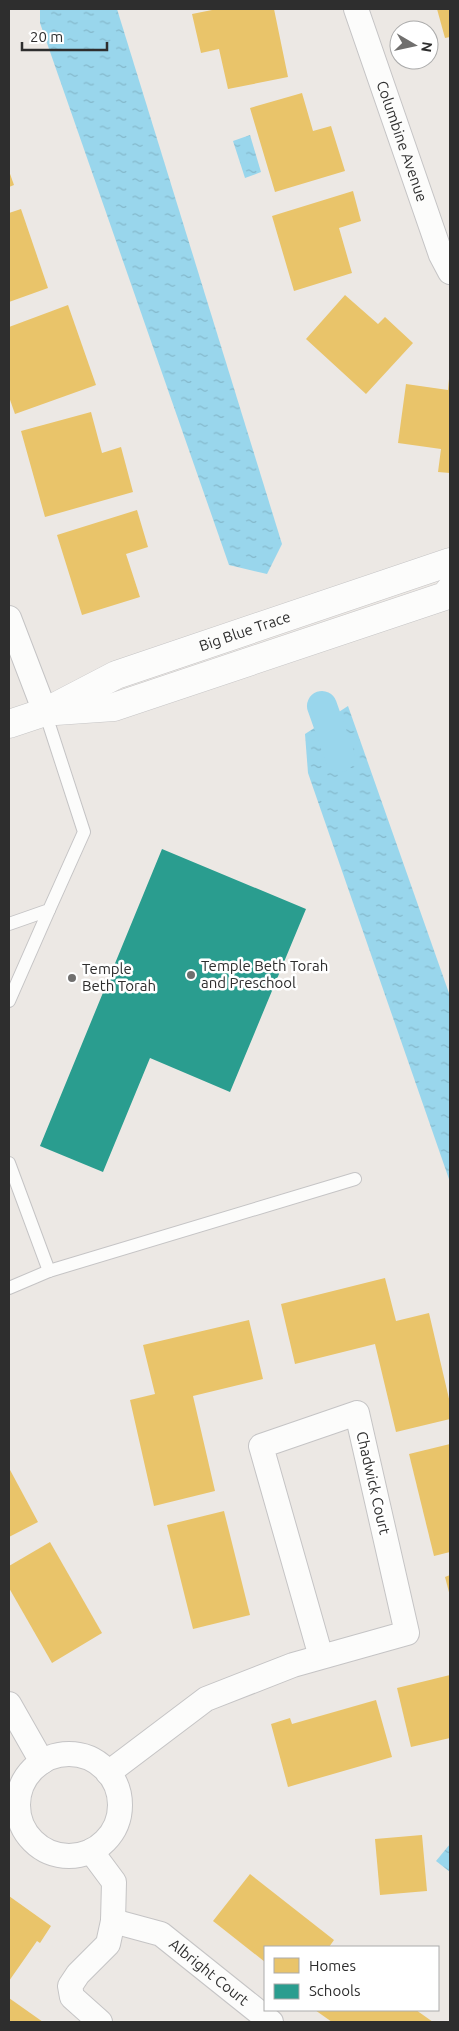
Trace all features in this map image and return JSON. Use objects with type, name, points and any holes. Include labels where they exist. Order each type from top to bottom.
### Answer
[{"type":"street","name":"Columbine Avenue","points":[[356,9],[442,255],[450,272]]},
{"type":"street","name":"Big Blue Trace","points":[[9,724],[45,712],[116,674],[450,562]]},
{"type":"street","name":"Big Blue Trace","points":[[45,712],[114,707],[445,596],[450,590]]},
{"type":"street","points":[[9,618],[45,712]]},
{"type":"street","name":"Chadwick Court","points":[[108,1773],[206,1699],[292,1666],[320,1658],[406,1633],[357,1413],[261,1446],[320,1658]]},
{"type":"street","points":[[9,1704],[42,1762]]},
{"type":"street","points":[[70,1754],[84,1756],[97,1763],[108,1773],[116,1786],[119,1801],[118,1816],[108,1836],[91,1851],[74,1856],[57,1855],[42,1849],[15,1824],[21,1788],[29,1773],[42,1762],[55,1756],[70,1754]]},
{"type":"street","points":[[91,1851],[114,1882],[113,1921],[108,1944],[78,1974],[70,1986],[72,1997],[100,2022]]},
{"type":"street","name":"Albright Court","points":[[113,1921],[161,1934],[271,2022]]},
{"type":"lane","points":[[9,1002],[84,832],[45,712]]},
{"type":"lane","points":[[9,924],[49,910]]},
{"type":"lane","points":[[9,1163],[49,1271]]},
{"type":"lane","points":[[9,1288],[49,1271],[355,1179]]},
{"type":"water","points":[[40,9],[117,9],[282,544],[267,574],[229,565],[40,23]]},
{"type":"water","points":[[250,135],[261,172],[245,178],[233,141]]},
{"type":"water","points":[[348,706],[450,996],[450,1182],[308,773],[305,734]]},
{"type":"water","points":[[450,1844],[450,1872],[436,1861]]},
{"type":"building: Homes","points":[[217,9],[274,9],[288,77],[228,89],[219,49],[201,53],[192,14]]},
{"type":"building: Homes","points":[[437,9],[450,9],[450,37],[445,38]]},
{"type":"building: Homes","points":[[302,93],[313,131],[331,126],[345,171],[275,192],[250,108]]},
{"type":"building: Homes","points":[[9,171],[14,185],[9,187]]},
{"type":"building: Homes","points":[[353,191],[361,221],[339,228],[352,273],[294,291],[272,216]]},
{"type":"building: Homes","points":[[21,209],[48,288],[9,302],[9,213]]},
{"type":"building: Homes","points":[[345,295],[378,324],[385,317],[413,343],[366,394],[306,339]]},
{"type":"building: Homes","points":[[68,305],[96,385],[15,414],[9,397],[9,327]]},
{"type":"building: Homes","points":[[449,379],[450,473],[438,472],[441,449],[398,443],[406,384],[448,390]]},
{"type":"building: Homes","points":[[91,412],[102,453],[121,447],[133,492],[45,517],[21,431]]},
{"type":"building: Homes","points":[[137,510],[148,547],[126,554],[140,597],[82,615],[57,535]]},
{"type":"building: Homes","points":[[385,1278],[396,1321],[429,1313],[450,1403],[450,1419],[396,1432],[375,1344],[295,1364],[281,1304]]},
{"type":"building: Homes","points":[[249,1320],[263,1379],[193,1396],[215,1491],[154,1506],[130,1400],[155,1394],[143,1345]]},
{"type":"building: Homes","points":[[450,1444],[450,1552],[434,1556],[409,1454]]},
{"type":"building: Homes","points":[[9,1468],[38,1522],[9,1537]]},
{"type":"building: Homes","points":[[224,1511],[250,1615],[193,1629],[167,1525]]},
{"type":"building: Homes","points":[[50,1542],[102,1633],[52,1663],[9,1588],[9,1566]]},
{"type":"building: Homes","points":[[450,1575],[450,1596],[445,1577]]},
{"type":"building: Homes","points":[[450,1675],[450,1738],[411,1747],[397,1688]]},
{"type":"building: Homes","points":[[376,1700],[392,1757],[288,1787],[271,1724],[290,1718],[292,1724]]},
{"type":"building: Homes","points":[[422,1835],[427,1891],[380,1895],[375,1839]]},
{"type":"building: Homes","points":[[250,1874],[334,1940],[330,1946],[264,1946],[264,1961],[213,1921]]},
{"type":"building: Homes","points":[[9,1896],[51,1926],[40,1943],[37,1941],[9,1981]]},
{"type":"building: Homes","points":[[9,1998],[43,2022],[9,2022]]},
{"type":"building: Homes","points":[[316,2011],[417,2011],[433,2022],[332,2022]]},
{"type":"building: Schools","points":[[162,849],[306,909],[230,1092],[150,1058],[103,1172],[40,1146]]},
{"type":"waterway","points":[[322,706],[340,757]]},
{"type":"place","name":"Temple Beth Torah and Preschool","points":[[191,975]]},
{"type":"place","name":"Temple Beth Torah","points":[[72,978]]}]
